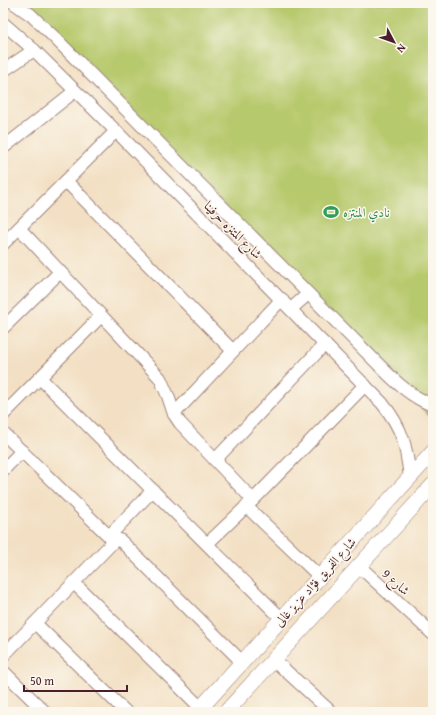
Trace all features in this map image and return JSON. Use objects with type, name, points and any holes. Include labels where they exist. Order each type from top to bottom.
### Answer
[{"type":"street","name":"شارع المتنزه حرفينا","points":[[14,3],[31,15],[54,37],[399,385],[425,402],[433,405]]},
{"type":"street","name":"شارع المتنزه حرفينا","points":[[3,23],[34,50],[116,131],[382,403],[390,413],[403,437],[410,477]]},
{"type":"street","points":[[3,71],[34,50]]},
{"type":"street","points":[[3,148],[75,91]]},
{"type":"street","points":[[3,244],[116,131]]},
{"type":"street","points":[[66,181],[233,351]]},
{"type":"street","points":[[19,228],[160,378],[174,414],[186,430],[214,460],[249,503],[320,577]]},
{"type":"street","points":[[3,328],[60,272]]},
{"type":"street","points":[[291,310],[308,294]]},
{"type":"street","points":[[174,414],[282,300]]},
{"type":"street","points":[[3,415],[101,316]]},
{"type":"street","points":[[214,460],[325,344]]},
{"type":"street","points":[[40,378],[282,619]]},
{"type":"street","points":[[208,544],[365,385]]},
{"type":"street","points":[[3,434],[111,538],[120,540],[242,662]]},
{"type":"street","points":[[3,470],[22,451]]},
{"type":"street","name":"شارع الفريق فؤاد عزيز غالى","points":[[199,710],[433,452]]},
{"type":"street","name":"شارع الفريق فؤاد عزيز غالى","points":[[226,712],[433,485]]},
{"type":"street","points":[[4,654],[74,583],[153,490]]},
{"type":"street","name":"شارع 9","points":[[359,566],[433,634]]},
{"type":"street","points":[[74,583],[199,710]]},
{"type":"street","points":[[35,622],[126,712]]},
{"type":"street","points":[[274,660],[331,712]]},
{"type":"street","points":[[3,671],[45,712]]},
{"type":"green space","name":"نادي المنتزه","points":[[25,3],[433,3],[433,420]]},
{"type":"place","name":"نادي المنتزه","points":[[331,212]]}]
